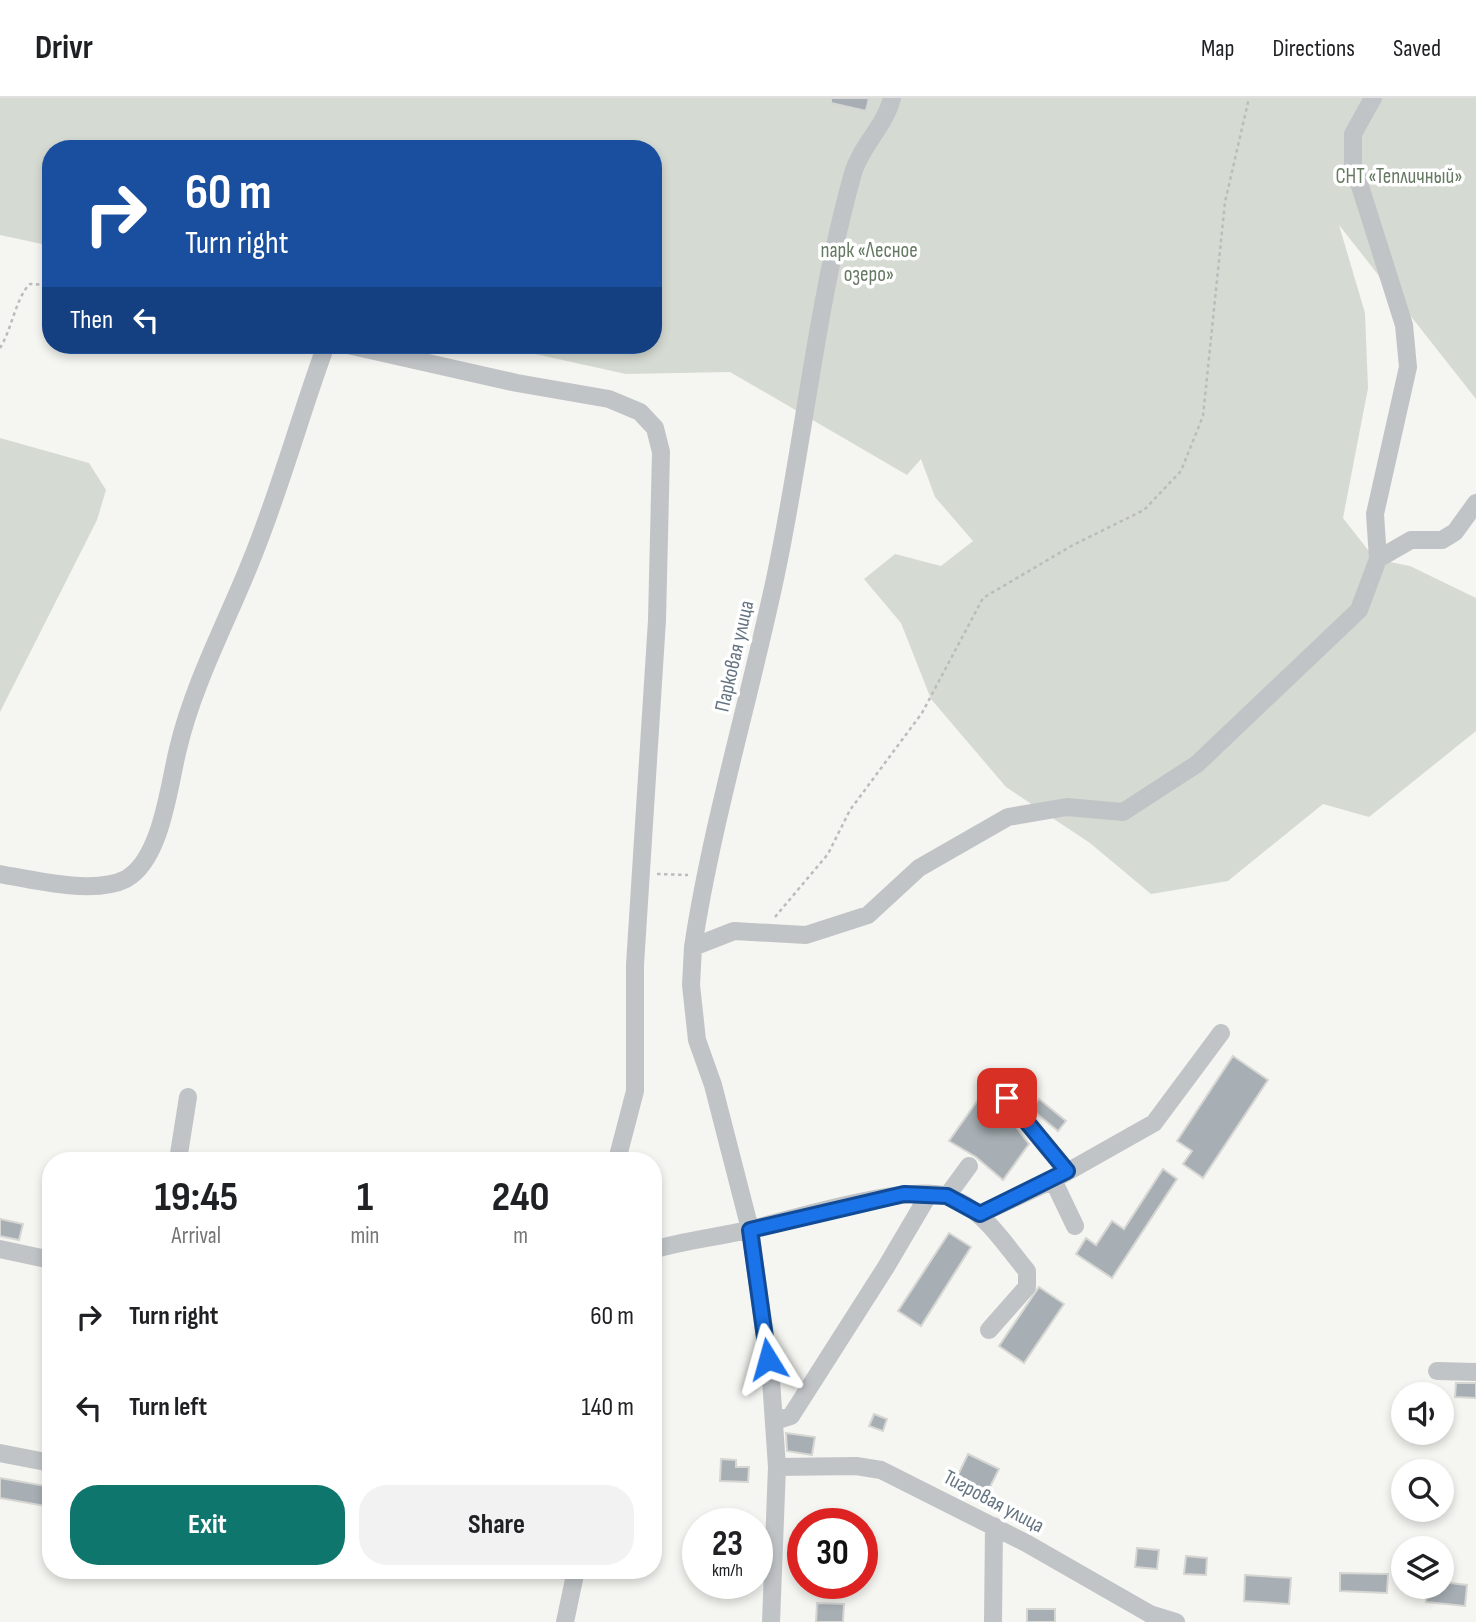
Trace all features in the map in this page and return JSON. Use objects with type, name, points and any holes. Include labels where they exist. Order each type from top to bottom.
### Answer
[{"type":"street","name":"Парковая улица","points":[[771,1622],[777,1467],[775,1421],[750,1230],[713,1085],[697,1040],[691,985],[693,947],[777,571],[804,407],[854,169],[885,120],[892,98]]},
{"type":"street","points":[[693,947],[734,931],[806,934],[867,915],[919,868],[1008,817],[1067,807],[1123,812],[1147,799],[1197,764],[1344,628],[1359,610],[1378,559],[1375,514],[1408,367],[1408,345],[1353,164],[1353,134],[1373,98]]},
{"type":"street","points":[[0,874],[83,886],[110,884],[128,878],[144,859],[166,814],[178,748],[207,668],[256,550],[323,354]]},
{"type":"street","points":[[388,354],[517,383],[608,399],[639,412],[655,428],[661,452],[657,620],[639,873],[635,1091],[619,1152]]},
{"type":"street","points":[[1378,559],[1411,540],[1442,540],[1455,531],[1476,503]]},
{"type":"street","points":[[980,1214],[1060,1175],[1154,1123],[1221,1033]]},
{"type":"street","points":[[179,1152],[188,1097]]},
{"type":"street","points":[[1007,1098],[1060,1175],[1074,1226]]},
{"type":"street","points":[[775,1421],[791,1416],[886,1267],[938,1195],[969,1166]]},
{"type":"street","points":[[662,1247],[681,1241],[750,1230],[904,1194],[938,1195],[980,1214],[1027,1272],[1027,1287],[989,1330]]},
{"type":"street","points":[[0,1249],[42,1258]]},
{"type":"street","points":[[1437,1371],[1476,1372]]},
{"type":"street","points":[[0,1453],[42,1461]]},
{"type":"street","name":"Тигровая улица","points":[[777,1467],[856,1466],[881,1470],[994,1526],[1150,1614],[1176,1622]]},
{"type":"street","points":[[993,1622],[994,1526]]},
{"type":"street","points":[[565,1622],[574,1579]]},
{"type":"path","points":[[763,932],[828,854],[850,810],[922,713],[983,598],[1073,545],[1144,510],[1181,471],[1203,416],[1225,202],[1249,98]]},
{"type":"path","points":[[0,348],[15,319],[23,291],[30,284],[42,285]]},
{"type":"path","points":[[639,873],[707,876]]},
{"type":"green space","points":[[0,98],[1476,98],[1476,399],[1339,225],[1365,313],[1368,388],[1343,518],[1375,559],[1410,566],[1476,598],[1476,731],[1369,817],[1323,804],[1228,881],[1151,894],[1090,843],[1006,787],[931,699],[901,623],[864,579],[895,554],[941,566],[973,541],[935,497],[921,459],[907,475],[730,372],[626,374],[536,354],[662,354],[662,140],[42,140],[42,244],[0,235]]},
{"type":"green space","points":[[0,438],[89,463],[106,490],[97,520],[0,712]]},
{"type":"building","points":[[831,98],[869,98],[866,111],[831,103]]},
{"type":"building","points":[[1233,1056],[1268,1080],[1203,1178],[1183,1164],[1192,1151],[1177,1141]]},
{"type":"building","points":[[1039,1099],[1066,1121],[1058,1131],[1031,1109]]},
{"type":"building","points":[[978,1100],[1016,1127],[1029,1144],[1003,1180],[976,1157],[949,1141]]},
{"type":"building","points":[[1163,1169],[1177,1179],[1112,1278],[1076,1254],[1086,1238],[1096,1245],[1112,1221],[1124,1229]]},
{"type":"building","points":[[0,1219],[23,1224],[19,1240],[0,1236]]},
{"type":"building","points":[[949,1233],[971,1247],[921,1326],[898,1311]]},
{"type":"building","points":[[1039,1287],[1064,1304],[1024,1363],[999,1346]]},
{"type":"building","points":[[1456,1383],[1476,1383],[1476,1398],[1455,1397]]},
{"type":"building","points":[[874,1414],[887,1419],[883,1431],[869,1426]]},
{"type":"building","points":[[786,1433],[815,1437],[812,1455],[787,1451]]},
{"type":"building","points":[[968,1454],[999,1469],[987,1493],[957,1477]]},
{"type":"building","points":[[721,1459],[736,1460],[736,1467],[749,1467],[748,1482],[720,1481]]},
{"type":"building","points":[[0,1478],[42,1485],[42,1505],[0,1498]]},
{"type":"building","points":[[1137,1548],[1159,1550],[1157,1569],[1135,1567]]},
{"type":"building","points":[[1186,1556],[1207,1558],[1206,1575],[1184,1574]]},
{"type":"building","points":[[1340,1573],[1388,1574],[1387,1593],[1340,1591]]},
{"type":"building","points":[[1245,1575],[1291,1578],[1289,1604],[1244,1601]]},
{"type":"building","points":[[1454,1583],[1467,1585],[1465,1606],[1426,1602],[1426,1599],[1454,1599]]},
{"type":"building","points":[[817,1603],[844,1604],[843,1622],[816,1622]]},
{"type":"building","points":[[1027,1609],[1055,1609],[1055,1622],[1027,1622]]},
{"type":"route","points":[[768,1359],[750,1230],[904,1194],[947,1196],[980,1214],[1067,1171],[1007,1098]]},
{"type":"park label","name":"СНТ «Тепличный»","points":[[1399,176]]},
{"type":"park label","name":"парк «Лесное озеро»","points":[[869,262]]}]
